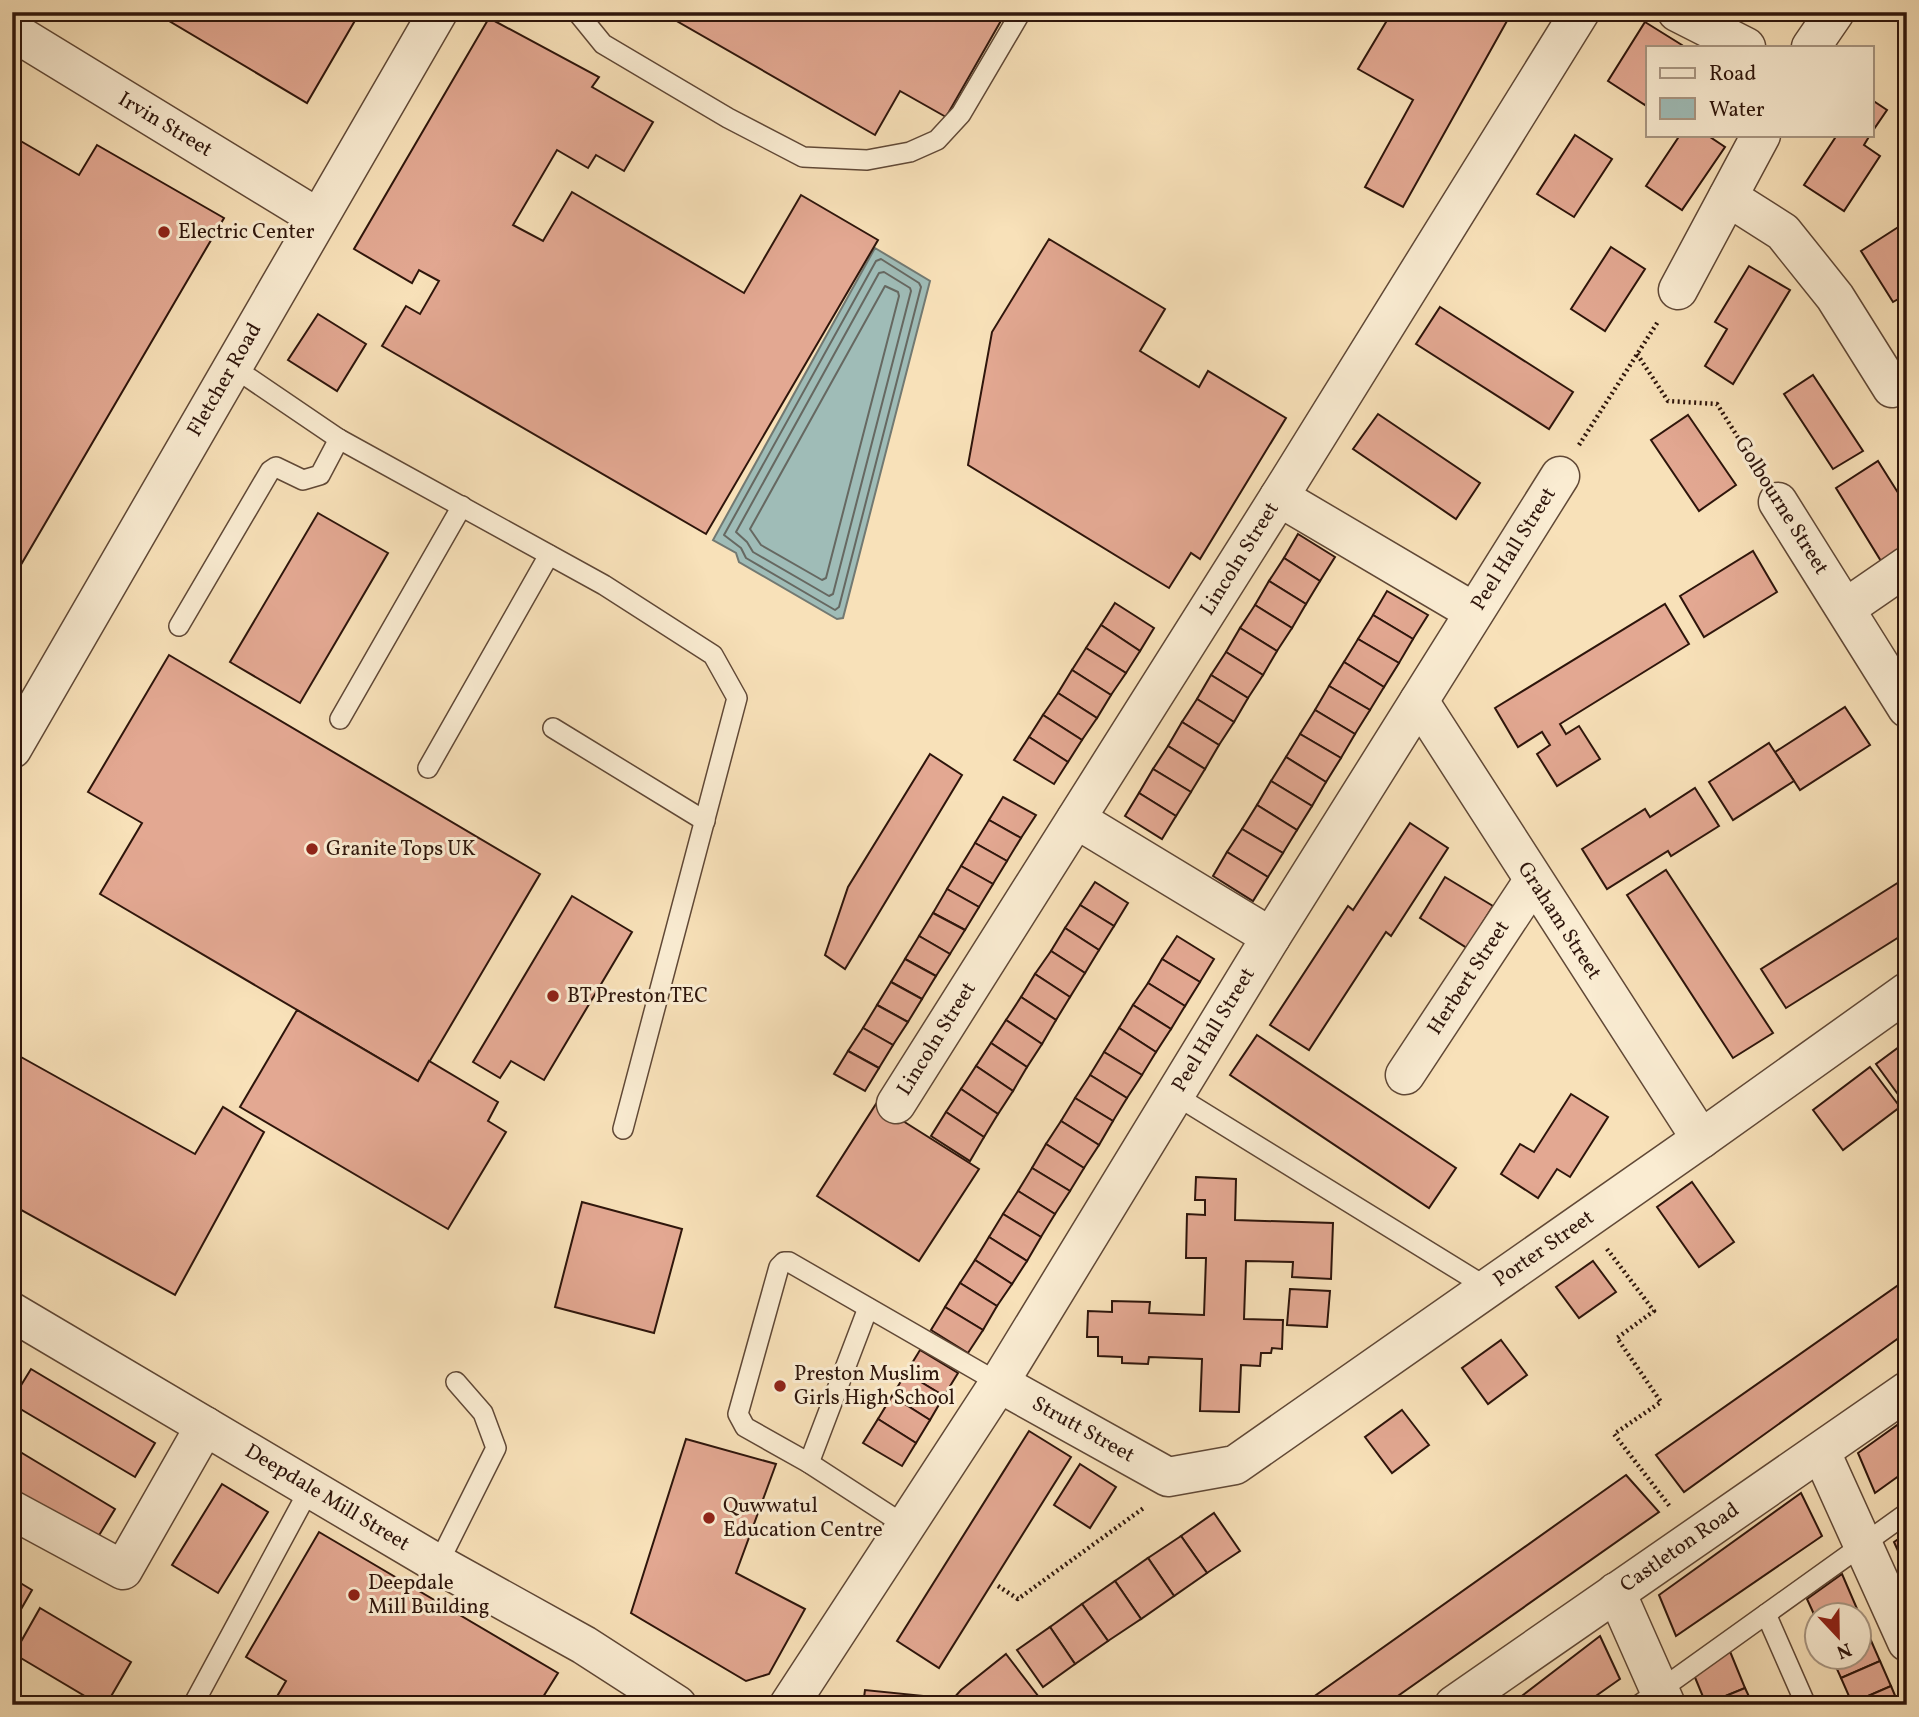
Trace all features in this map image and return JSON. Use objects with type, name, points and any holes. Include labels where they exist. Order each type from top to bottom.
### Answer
[{"type":"street","name":"Fletcher Road","points":[[12,749],[26,695],[233,367],[438,12]]},
{"type":"street","name":"Lincoln Street","points":[[896,1104],[1279,497],[1580,12]]},
{"type":"street","points":[[1677,12],[1744,46]]},
{"type":"street","points":[[1812,46],[1835,12]]},
{"type":"street","name":"Irvin Street","points":[[12,31],[318,218]]},
{"type":"street","points":[[1678,290],[1760,136]]},
{"type":"street","points":[[1728,197],[1783,232],[1835,297],[1892,388]]},
{"type":"street","name":"Peel Hall Street","points":[[789,1705],[999,1382],[1271,937],[1560,476]]},
{"type":"street","points":[[1279,497],[1475,612]]},
{"type":"street","name":"Golbourne Street","points":[[1778,502],[1907,708]]},
{"type":"street","points":[[1846,608],[1907,566]]},
{"type":"street","name":"Graham Street","points":[[1419,701],[1702,1139]]},
{"type":"street","points":[[1076,820],[1271,937]]},
{"type":"street","name":"Herbert Street","points":[[1405,1075],[1533,881]]},
{"type":"street","name":"Porter Street","points":[[1179,1475],[1235,1465],[1702,1139],[1907,992]]},
{"type":"street","name":"Deepdale Mill Street","points":[[12,1312],[438,1564],[584,1645],[677,1705]]},
{"type":"street","name":"Strutt Street","points":[[999,1382],[1179,1475]]},
{"type":"street","name":"Castleton Road","points":[[1454,1705],[1907,1391]]},
{"type":"street","points":[[12,1510],[122,1570],[205,1426]]},
{"type":"street","points":[[1821,1452],[1907,1642]]},
{"type":"street","points":[[1616,1592],[1655,1700]]},
{"type":"lane","points":[[577,12],[603,44],[728,118],[803,157],[867,160],[909,152],[936,140],[961,114],[1021,12]]},
{"type":"lane","points":[[233,367],[339,439],[604,585],[713,655],[737,698],[623,1129]]},
{"type":"lane","points":[[179,626],[270,471],[276,467],[303,480],[320,475],[339,439]]},
{"type":"lane","points":[[340,719],[462,506]]},
{"type":"lane","points":[[428,768],[549,555]]},
{"type":"lane","points":[[553,728],[705,821]]},
{"type":"lane","points":[[1175,1095],[1488,1288]]},
{"type":"lane","points":[[906,1526],[809,1463],[745,1427],[738,1414],[779,1267],[784,1262],[789,1262],[999,1382]]},
{"type":"lane","points":[[809,1463],[868,1308]]},
{"type":"lane","points":[[438,1564],[496,1448],[483,1413],[456,1382]]},
{"type":"lane","points":[[193,1705],[310,1489]]},
{"type":"lane","points":[[1655,1700],[1766,1614],[1907,1513]]},
{"type":"lane","points":[[1766,1614],[1806,1705]]},
{"type":"path","name":"Peel Hall Street","points":[[1560,476],[1678,290]]},
{"type":"path","name":"Golbourne Street","points":[[1637,354],[1668,401],[1717,404],[1778,502]]},
{"type":"path","points":[[1585,1220],[1654,1311],[1617,1338],[1661,1402],[1614,1434],[1694,1539]]},
{"type":"path","points":[[998,1586],[1018,1599],[1179,1475]]},
{"type":"water","points":[[875,248],[930,281],[843,618],[837,619],[739,562],[736,553],[713,540]]},
{"type":"building","points":[[154,12],[360,12],[307,103]]},
{"type":"building","points":[[661,12],[1006,12],[946,117],[900,91],[875,135]]},
{"type":"building","points":[[1392,12],[1512,12],[1403,207],[1365,187],[1413,100],[1358,69]]},
{"type":"building","points":[[489,18],[599,77],[592,87],[653,122],[624,171],[596,155],[588,168],[557,150],[513,225],[543,241],[572,192],[744,293],[801,195],[878,240],[706,534],[382,346],[406,306],[420,314],[439,281],[419,270],[412,283],[354,249]]},
{"type":"building","points":[[1645,22],[1682,45],[1646,46],[1645,105],[1608,81]]},
{"type":"building","points":[[1874,101],[1887,110],[1874,129]]},
{"type":"building","points":[[1575,135],[1612,159],[1574,217],[1537,194]]},
{"type":"building","points":[[12,136],[79,175],[97,145],[224,218],[12,580]]},
{"type":"building","points":[[1679,136],[1708,136],[1725,147],[1682,210],[1646,186]]},
{"type":"building","points":[[1836,136],[1869,136],[1864,145],[1880,156],[1844,211],[1804,185]]},
{"type":"building","points":[[1903,224],[1907,229],[1907,294],[1893,302],[1861,251]]},
{"type":"building","points":[[1049,239],[1165,309],[1140,351],[1199,387],[1208,371],[1286,418],[1200,559],[1191,553],[1169,588],[968,465],[992,332]]},
{"type":"building","points":[[1611,247],[1645,269],[1605,331],[1571,309]]},
{"type":"building","points":[[1749,266],[1790,290],[1733,384],[1705,366],[1727,329],[1715,322]]},
{"type":"building","points":[[1440,307],[1573,392],[1549,429],[1416,344]]},
{"type":"building","points":[[318,314],[366,344],[337,391],[288,360]]},
{"type":"building","points":[[1813,375],[1863,451],[1833,469],[1784,394]]},
{"type":"building","points":[[1378,414],[1480,483],[1456,519],[1353,449]]},
{"type":"building","points":[[1688,415],[1736,485],[1699,511],[1651,440]]},
{"type":"building","points":[[1878,461],[1907,507],[1907,545],[1881,561],[1836,488]]},
{"type":"building","points":[[318,513],[388,553],[300,703],[230,662]]},
{"type":"building","points":[[1298,534],[1335,557],[1320,581],[1284,558]]},
{"type":"building","points":[[1753,551],[1777,592],[1704,637],[1680,596]]},
{"type":"building","points":[[1284,558],[1320,581],[1306,604],[1269,581]]},
{"type":"building","points":[[1269,581],[1306,604],[1292,628],[1255,605]]},
{"type":"building","points":[[1387,591],[1428,615],[1413,639],[1373,615]]},
{"type":"building","points":[[1115,603],[1154,628],[1140,651],[1101,625]]},
{"type":"building","points":[[1665,604],[1689,644],[1560,724],[1566,734],[1579,726],[1600,759],[1557,786],[1537,754],[1550,745],[1542,732],[1518,747],[1495,708]]},
{"type":"building","points":[[1255,605],[1292,628],[1277,651],[1240,628]]},
{"type":"building","points":[[1373,615],[1413,639],[1399,663],[1358,639]]},
{"type":"building","points":[[1101,625],[1140,651],[1126,673],[1086,648]]},
{"type":"building","points":[[1240,628],[1277,651],[1263,675],[1226,652]]},
{"type":"building","points":[[1358,639],[1399,663],[1384,687],[1344,662]]},
{"type":"building","points":[[1086,648],[1126,673],[1111,695],[1072,670]]},
{"type":"building","points":[[1226,652],[1263,675],[1248,698],[1211,675]]},
{"type":"building","name":"Granite Tops UK","points":[[169,655],[540,874],[418,1081],[100,894],[142,823],[88,792]]},
{"type":"building","points":[[1344,662],[1384,687],[1370,710],[1329,686]]},
{"type":"building","points":[[1072,670],[1111,695],[1097,718],[1058,693]]},
{"type":"building","points":[[1211,675],[1248,698],[1234,722],[1197,699]]},
{"type":"building","points":[[1329,686],[1370,710],[1355,734],[1315,710]]},
{"type":"building","points":[[1058,693],[1097,718],[1082,740],[1043,715]]},
{"type":"building","points":[[1197,699],[1234,722],[1219,745],[1182,722]]},
{"type":"building","points":[[1845,707],[1870,745],[1800,790],[1775,752]]},
{"type":"building","points":[[1315,710],[1355,734],[1341,758],[1300,734]]},
{"type":"building","points":[[1043,715],[1082,740],[1068,762],[1029,737]]},
{"type":"building","points":[[1182,722],[1219,745],[1205,769],[1168,746]]},
{"type":"building","points":[[1300,734],[1341,758],[1326,782],[1286,757]]},
{"type":"building","points":[[1029,737],[1068,762],[1054,784],[1014,760]]},
{"type":"building","points":[[1769,743],[1794,781],[1733,820],[1709,782]]},
{"type":"building","points":[[1168,746],[1205,769],[1191,792],[1153,769]]},
{"type":"building","points":[[930,754],[962,775],[845,969],[825,955],[848,887]]},
{"type":"building","points":[[1286,757],[1326,782],[1312,806],[1271,781]]},
{"type":"building","points":[[1153,769],[1191,792],[1176,816],[1139,793]]},
{"type":"building","points":[[1271,781],[1312,806],[1297,830],[1257,805]]},
{"type":"building","points":[[1695,788],[1719,826],[1671,856],[1668,851],[1607,889],[1582,849],[1645,809],[1650,817]]},
{"type":"building","points":[[1139,793],[1176,816],[1162,839],[1125,816]]},
{"type":"building","points":[[1003,797],[1036,815],[1021,838],[989,820]]},
{"type":"building","points":[[1257,805],[1297,830],[1283,853],[1242,829]]},
{"type":"building","points":[[989,820],[1021,838],[1007,861],[975,843]]},
{"type":"building","points":[[1410,823],[1448,848],[1391,936],[1386,932],[1309,1050],[1270,1025],[1348,906],[1353,910]]},
{"type":"building","points":[[1242,829],[1283,853],[1268,877],[1227,852]]},
{"type":"building","points":[[975,843],[1007,861],[993,884],[961,866]]},
{"type":"building","points":[[1227,852],[1268,877],[1253,901],[1213,876]]},
{"type":"building","points":[[961,866],[993,884],[979,907],[947,889]]},
{"type":"building","points":[[1666,870],[1773,1033],[1733,1058],[1627,895]]},
{"type":"building","points":[[1445,877],[1493,906],[1467,948],[1420,918]]},
{"type":"building","points":[[1907,877],[1907,932],[1786,1008],[1761,969]]},
{"type":"building","points":[[1095,882],[1128,903],[1114,926],[1080,905]]},
{"type":"building","points":[[947,889],[979,907],[965,930],[933,913]]},
{"type":"building","name":"BT Preston TEC","points":[[572,896],[632,932],[544,1080],[511,1061],[500,1078],[473,1062]]},
{"type":"building","points":[[1080,905],[1114,926],[1099,950],[1065,928]]},
{"type":"building","points":[[933,913],[965,930],[950,954],[919,936]]},
{"type":"building","points":[[1065,928],[1099,950],[1085,973],[1051,951]]},
{"type":"building","points":[[919,936],[950,954],[936,976],[905,959]]},
{"type":"building","points":[[1177,936],[1214,959],[1200,982],[1162,959]]},
{"type":"building","points":[[1051,951],[1085,973],[1070,997],[1035,974]]},
{"type":"building","points":[[905,959],[936,976],[922,999],[891,982]]},
{"type":"building","points":[[1162,959],[1200,982],[1185,1006],[1148,983]]},
{"type":"building","points":[[1035,974],[1070,997],[1056,1020],[1021,997]]},
{"type":"building","points":[[891,982],[922,999],[908,1022],[877,1005]]},
{"type":"building","points":[[1148,983],[1185,1006],[1171,1029],[1133,1005]]},
{"type":"building","points":[[1021,997],[1056,1020],[1042,1044],[1006,1020]]},
{"type":"building","points":[[877,1005],[908,1022],[893,1045],[863,1028]]},
{"type":"building","points":[[1133,1005],[1171,1029],[1156,1052],[1119,1028]]},
{"type":"building","points":[[297,1010],[418,1081],[429,1061],[498,1102],[488,1121],[506,1132],[448,1229],[240,1107]]},
{"type":"building","points":[[1006,1020],[1042,1044],[1027,1067],[991,1043]]},
{"type":"building","points":[[863,1028],[893,1045],[879,1068],[848,1051]]},
{"type":"building","points":[[1119,1028],[1156,1052],[1142,1075],[1104,1052]]},
{"type":"building","points":[[1257,1035],[1456,1168],[1429,1208],[1230,1075]]},
{"type":"building","points":[[1907,1041],[1907,1103],[1905,1104],[1876,1064]]},
{"type":"building","points":[[991,1043],[1027,1067],[1013,1091],[976,1066]]},
{"type":"building","points":[[848,1051],[879,1068],[865,1091],[834,1074]]},
{"type":"building","points":[[12,1052],[195,1154],[223,1107],[264,1132],[175,1295],[12,1205]]},
{"type":"building","points":[[1104,1052],[1142,1075],[1127,1098],[1090,1075]]},
{"type":"building","points":[[976,1066],[1013,1091],[998,1114],[961,1089]]},
{"type":"building","points":[[1870,1067],[1900,1107],[1843,1150],[1813,1110]]},
{"type":"building","points":[[1090,1075],[1127,1098],[1113,1121],[1075,1098]]},
{"type":"building","points":[[961,1089],[998,1114],[984,1137],[946,1112]]},
{"type":"building","points":[[1571,1094],[1608,1117],[1570,1177],[1557,1169],[1538,1198],[1501,1174],[1520,1144],[1534,1152]]},
{"type":"building","points":[[1075,1098],[1113,1121],[1099,1145],[1061,1121]]},
{"type":"building","points":[[876,1104],[979,1169],[919,1261],[817,1196]]},
{"type":"building","points":[[946,1112],[984,1137],[970,1161],[931,1136]]},
{"type":"building","points":[[1061,1121],[1099,1145],[1084,1168],[1046,1144]]},
{"type":"building","points":[[1046,1144],[1084,1168],[1070,1191],[1032,1168]]},
{"type":"building","points":[[1032,1168],[1070,1191],[1055,1214],[1018,1191]]},
{"type":"building","points":[[1196,1177],[1236,1179],[1235,1220],[1333,1223],[1331,1279],[1292,1277],[1293,1262],[1246,1261],[1244,1319],[1283,1320],[1282,1349],[1272,1348],[1271,1353],[1261,1353],[1260,1366],[1241,1365],[1239,1412],[1200,1411],[1202,1359],[1149,1357],[1148,1364],[1122,1363],[1122,1357],[1098,1356],[1098,1337],[1087,1337],[1088,1311],[1112,1312],[1112,1301],[1150,1302],[1149,1313],[1204,1315],[1206,1258],[1186,1258],[1187,1214],[1205,1215],[1205,1200],[1195,1200]]},
{"type":"building","points":[[1692,1182],[1734,1242],[1699,1267],[1657,1207]]},
{"type":"building","points":[[1018,1191],[1055,1214],[1041,1237],[1003,1214]]},
{"type":"building","points":[[582,1202],[682,1229],[654,1333],[555,1307]]},
{"type":"building","points":[[1003,1214],[1041,1237],[1027,1261],[989,1237]]},
{"type":"building","points":[[989,1237],[1027,1261],[1012,1284],[975,1260]]},
{"type":"building","points":[[975,1260],[1012,1284],[997,1306],[960,1283]]},
{"type":"building","points":[[1593,1261],[1616,1292],[1579,1318],[1556,1287]]},
{"type":"building","points":[[1907,1279],[1907,1332],[1684,1492],[1656,1455]]},
{"type":"building","points":[[960,1283],[997,1306],[983,1330],[945,1307]]},
{"type":"building","points":[[1290,1289],[1330,1291],[1327,1327],[1287,1325]]},
{"type":"building","points":[[945,1307],[983,1330],[968,1353],[931,1330]]},
{"type":"building","points":[[1501,1340],[1527,1375],[1488,1404],[1462,1368]]},
{"type":"building","points":[[920,1350],[958,1373],[944,1396],[906,1373]]},
{"type":"building","points":[[31,1369],[155,1443],[135,1477],[12,1404]]},
{"type":"building","points":[[906,1373],[944,1396],[930,1420],[892,1396]]},
{"type":"building","points":[[892,1396],[930,1420],[916,1443],[878,1419]]},
{"type":"building","points":[[1402,1410],[1429,1445],[1392,1473],[1365,1437]]},
{"type":"building","points":[[1907,1418],[1907,1470],[1875,1493],[1858,1453]]},
{"type":"building","points":[[878,1419],[916,1443],[902,1466],[863,1443]]},
{"type":"building","points":[[1029,1431],[1071,1457],[939,1668],[897,1641]]},
{"type":"building","name":"Quwwatul Education Centre","points":[[686,1439],[776,1464],[736,1573],[805,1609],[769,1674],[746,1681],[631,1613]]},
{"type":"building","points":[[12,1447],[115,1509],[95,1542],[12,1492]]},
{"type":"building","points":[[1080,1464],[1116,1487],[1090,1528],[1054,1505]]},
{"type":"building","points":[[1626,1475],[1659,1512],[1385,1705],[1302,1705]]},
{"type":"building","points":[[222,1484],[268,1512],[218,1593],[172,1565]]},
{"type":"building","points":[[1801,1493],[1822,1536],[1676,1636],[1659,1595]]},
{"type":"building","points":[[1214,1513],[1240,1551],[1207,1573],[1181,1536]]},
{"type":"building","name":"Deepdale Mill Building","points":[[319,1532],[558,1673],[538,1705],[272,1705],[286,1681],[246,1657]]},
{"type":"building","points":[[1907,1533],[1907,1563],[1904,1564],[1894,1542]]},
{"type":"building","points":[[1181,1536],[1207,1573],[1174,1596],[1148,1558]]},
{"type":"building","points":[[1148,1558],[1174,1596],[1141,1619],[1115,1581]]},
{"type":"building","points":[[1842,1574],[1854,1602],[1808,1602],[1807,1599]]},
{"type":"building","points":[[12,1578],[32,1590],[12,1625]]},
{"type":"building","points":[[1115,1581],[1141,1619],[1108,1641],[1082,1604]]},
{"type":"building","points":[[1082,1604],[1108,1641],[1075,1664],[1050,1627]]},
{"type":"building","points":[[40,1608],[131,1662],[106,1705],[100,1705],[14,1654]]},
{"type":"building","points":[[1050,1627],[1075,1664],[1043,1687],[1017,1650]]},
{"type":"building","points":[[1600,1636],[1620,1679],[1583,1705],[1510,1705]]},
{"type":"building","points":[[1874,1647],[1880,1661],[1874,1664]]},
{"type":"building","points":[[1729,1649],[1745,1688],[1706,1704],[1694,1675]]},
{"type":"building","points":[[1006,1654],[1045,1705],[863,1705],[865,1690],[953,1699]]},
{"type":"building","points":[[1880,1661],[1891,1686],[1852,1703],[1841,1678],[1855,1672],[1874,1672],[1874,1664]]},
{"type":"building","points":[[1838,1672],[1855,1672],[1841,1678]]},
{"type":"building","points":[[1891,1686],[1899,1705],[1852,1703]]},
{"type":"building","points":[[1745,1688],[1753,1705],[1706,1704]]},
{"type":"place","name":"Electric Center","points":[[164,232]]},
{"type":"place","name":"Granite Tops UK","points":[[312,849]]},
{"type":"place","name":"BT Preston TEC","points":[[553,996]]},
{"type":"place","name":"Preston Muslim Girls High School","points":[[780,1386]]},
{"type":"place","name":"Quwwatul Education Centre","points":[[709,1518]]},
{"type":"place","name":"Deepdale Mill Building","points":[[354,1595]]}]
